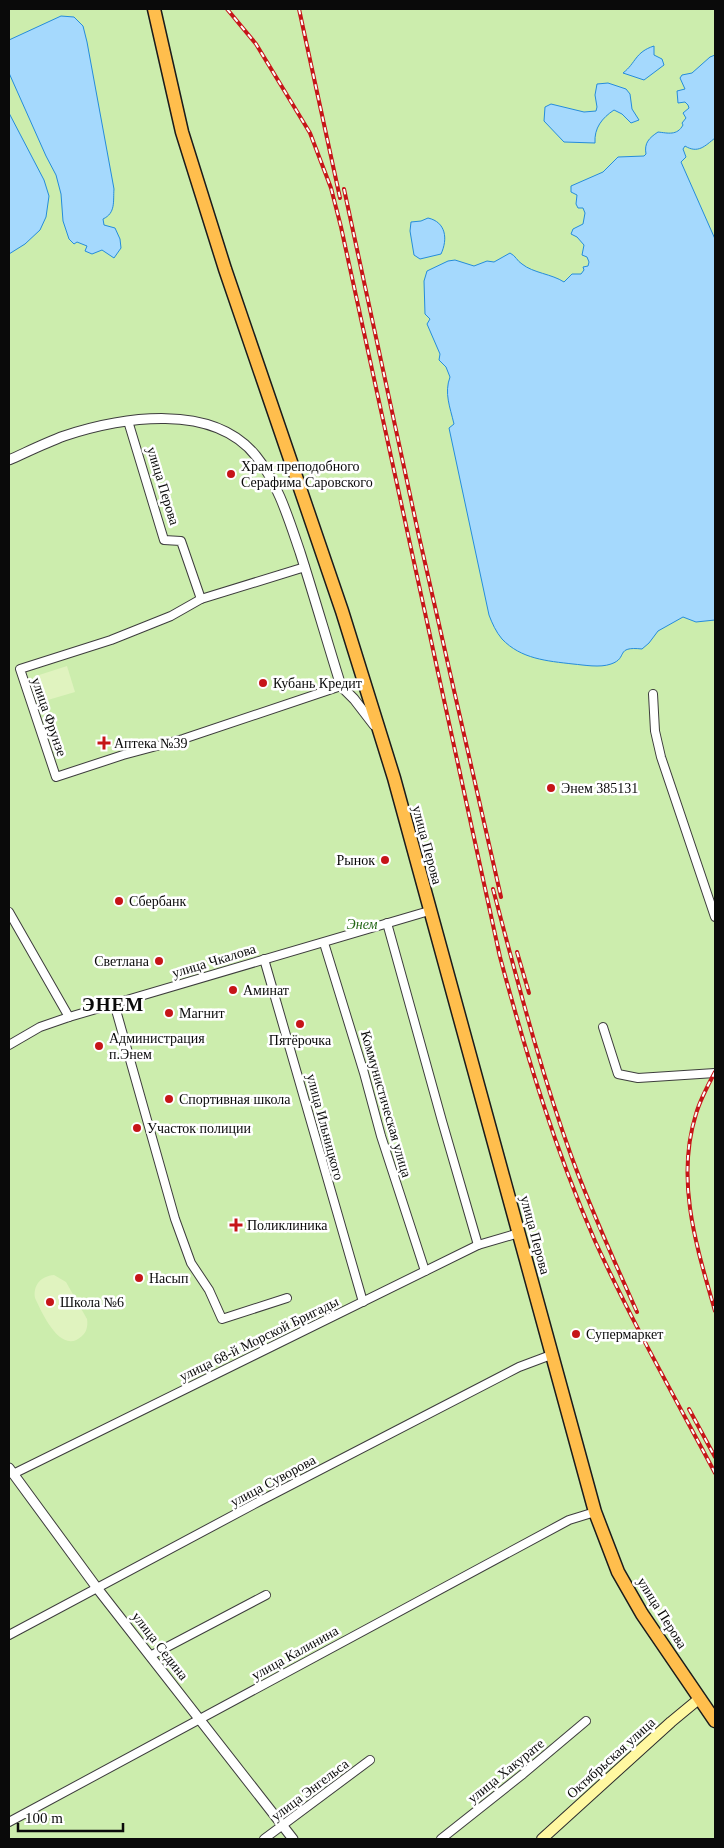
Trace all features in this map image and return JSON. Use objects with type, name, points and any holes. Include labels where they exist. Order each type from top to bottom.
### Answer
[{"type":"highway","name":"улица Перова","points":[[154,9],[185,141],[226,269],[333,583],[380,733],[595,1512],[618,1572],[642,1614],[715,1721]]},
{"type":"main road","name":"Октябрьская улица","points":[[542,1839],[657,1734],[700,1698]]},
{"type":"street","name":"улица Перова","points":[[9,460],[65,436],[128,421],[173,419],[198,422],[217,428],[237,439],[255,454],[266,470],[291,525],[341,686],[365,712],[380,733]]},
{"type":"street","name":"улица Перова","points":[[128,421],[164,540],[181,541],[201,599]]},
{"type":"street","name":"улица Фрунзе","points":[[305,567],[201,599],[170,616],[111,640],[20,669],[56,777],[123,755],[183,739],[341,686]]},
{"type":"street","points":[[653,694],[655,731],[661,757],[715,917]]},
{"type":"street","name":"улица Чкалова","points":[[9,1045],[40,1027],[69,1016],[429,911]]},
{"type":"street","points":[[9,912],[69,1016]]},
{"type":"street","points":[[387,923],[478,1245]]},
{"type":"street","name":"Коммунистическая улица","points":[[324,943],[364,1073],[381,1136],[425,1271]]},
{"type":"street","name":"улица Ильницкого","points":[[264,959],[363,1302]]},
{"type":"street","points":[[114,1003],[175,1219],[191,1263],[210,1290],[222,1319],[287,1298]]},
{"type":"street","points":[[603,1027],[618,1074],[638,1078],[715,1073]]},
{"type":"street","name":"улица 68-й Морской Бригады","points":[[11,1471],[478,1245],[519,1233]]},
{"type":"street","name":"улица Суворова","points":[[9,1635],[519,1367],[551,1355]]},
{"type":"street","name":"улица Седина","points":[[11,1471],[97,1588],[293,1839]]},
{"type":"street","name":"улица Калинина","points":[[9,1822],[569,1520],[595,1512]]},
{"type":"street","points":[[150,1656],[266,1595]]},
{"type":"street","name":"улица Хакурате","points":[[441,1839],[586,1721]]},
{"type":"street","name":"улица Энгельса","points":[[264,1839],[370,1760]]},
{"type":"green space","name":"Энем","points":[[9,9],[715,9],[715,1839],[9,1839]]},
{"type":"green space","points":[[67,666],[75,692],[41,702],[33,677]]},
{"type":"green space","points":[[54,1275],[66,1282],[87,1319],[85,1332],[74,1341],[67,1341],[53,1330],[35,1298],[35,1289],[39,1282],[45,1277]]},
{"type":"water","points":[[61,16],[74,17],[83,26],[87,42],[114,189],[112,210],[103,219],[104,225],[115,228],[120,239],[121,248],[114,258],[102,250],[92,254],[85,251],[87,246],[77,242],[74,244],[69,239],[63,221],[61,194],[56,175],[9,73],[9,40]]},
{"type":"water","points":[[654,46],[654,55],[662,59],[664,65],[644,80],[623,73],[643,51]]},
{"type":"water","points":[[715,55],[715,138],[698,149],[685,146],[683,149],[686,157],[681,162],[715,239],[715,620],[696,622],[683,617],[658,631],[642,649],[628,649],[620,659],[607,665],[597,666],[554,662],[535,658],[509,646],[494,627],[489,615],[449,428],[454,424],[449,406],[448,383],[450,377],[446,367],[439,360],[440,354],[427,324],[430,319],[425,314],[424,281],[427,271],[448,261],[455,260],[474,266],[487,261],[494,262],[510,253],[526,267],[564,282],[572,274],[581,274],[584,270],[583,267],[588,266],[589,262],[587,257],[582,255],[584,245],[577,237],[571,234],[573,229],[583,224],[585,213],[583,208],[578,208],[576,204],[577,195],[571,192],[571,186],[603,172],[618,157],[644,156],[648,141],[658,132],[672,133],[678,131],[686,118],[683,113],[689,108],[685,102],[678,103],[677,91],[685,89],[680,78],[682,75],[692,73],[710,57]]},
{"type":"water","points":[[608,83],[626,89],[630,94],[632,109],[639,120],[631,123],[622,114],[614,110],[606,116],[597,128],[595,143],[564,142],[544,121],[545,107],[551,104],[584,112],[596,111],[595,95],[597,84]]},
{"type":"water","points":[[9,113],[44,180],[49,196],[46,217],[40,230],[25,244],[9,254]]},
{"type":"water","points":[[428,218],[439,223],[442,227],[445,237],[444,243],[441,254],[420,259],[414,255],[410,231],[411,222]]},
{"type":"railway","points":[[227,9],[256,44],[310,133],[331,188],[500,957],[542,1101],[580,1206],[595,1241],[638,1329],[715,1473]]},
{"type":"railway","points":[[299,9],[340,198]]},
{"type":"railway","points":[[344,189],[418,532],[501,897]]},
{"type":"railway","points":[[493,889],[560,1125],[587,1197],[637,1312]]},
{"type":"railway","points":[[517,952],[529,993]]},
{"type":"railway","points":[[715,1072],[696,1114],[690,1139],[688,1164],[691,1214],[701,1263],[715,1311]]},
{"type":"railway","points":[[689,1409],[715,1457]]},
{"type":"place","name":"Храм преподобного Серафима Саровского","points":[[231,474]]},
{"type":"place","name":"Кубань Кредит","points":[[263,683]]},
{"type":"place","name":"Аптека №39","points":[[104,743]]},
{"type":"place","name":"Энем 385131","points":[[551,788]]},
{"type":"place","name":"Рынок","points":[[385,860]]},
{"type":"place","name":"Сбербанк","points":[[119,901]]},
{"type":"place","name":"Светлана","points":[[159,961]]},
{"type":"place","name":"Аминат","points":[[233,990]]},
{"type":"place","name":"Магнит","points":[[169,1013]]},
{"type":"place","name":"Пятёрочка","points":[[300,1024]]},
{"type":"place","name":"Администрация п.Энем","points":[[99,1046]]},
{"type":"place","name":"Спортивная школа","points":[[169,1099]]},
{"type":"place","name":"Участок полиции","points":[[137,1128]]},
{"type":"place","name":"Поликлиника","points":[[236,1225]]},
{"type":"place","name":"Насып","points":[[139,1278]]},
{"type":"place","name":"Школа №6","points":[[50,1302]]},
{"type":"place","name":"Супермаркет","points":[[576,1334]]},
{"type":"district","name":"ЭНЕМ","points":[[113,1004]]}]
